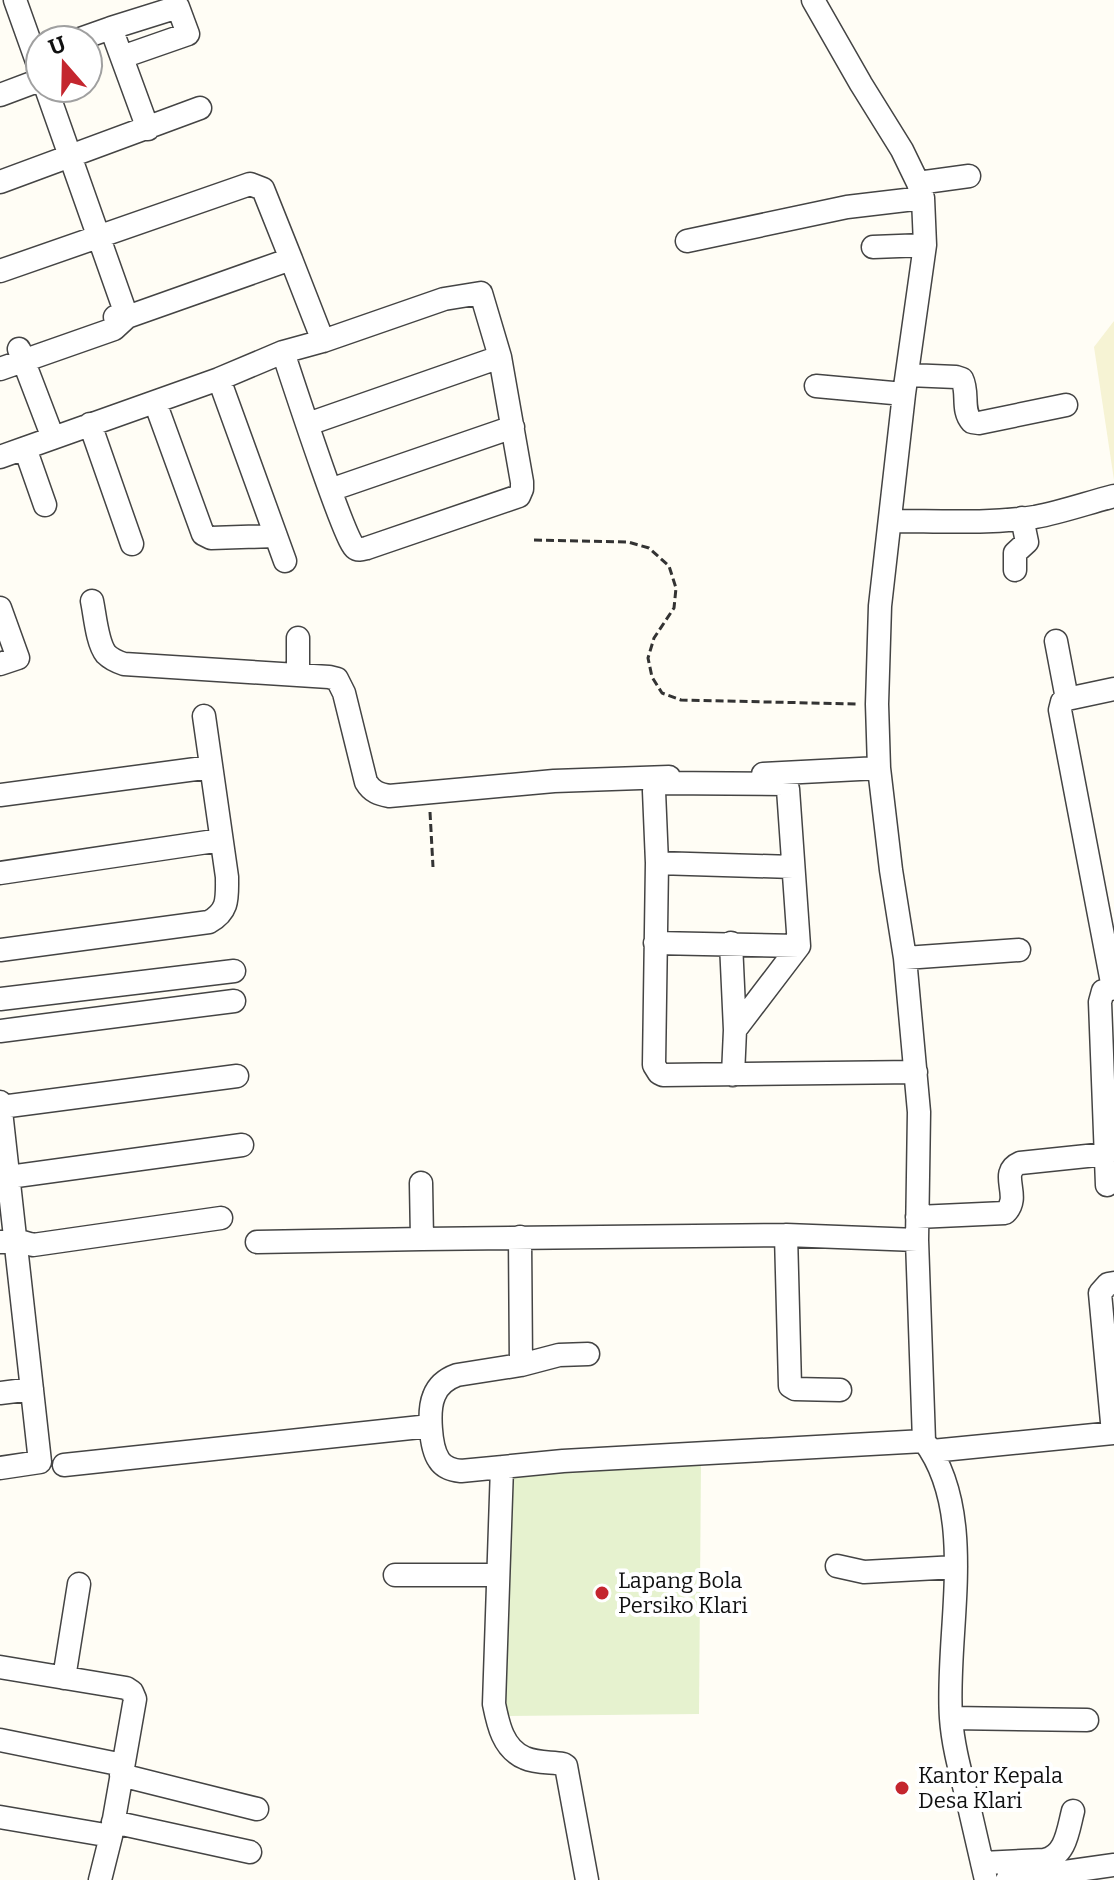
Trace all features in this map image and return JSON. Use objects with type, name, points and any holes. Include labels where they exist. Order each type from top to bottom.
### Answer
[{"type":"street","points":[[813,0],[902,150],[920,191],[925,245],[880,606],[879,768],[905,958],[919,1112],[917,1228],[928,1446],[947,1488],[955,1523],[951,1718],[958,1769],[984,1872],[1053,1858],[1061,1851],[1073,1811]]},
{"type":"street","points":[[10,5],[24,32]]},
{"type":"street","points":[[104,30],[178,7],[188,34],[122,57]]},
{"type":"street","points":[[111,28],[148,129]]},
{"type":"street","points":[[0,95],[24,86]]},
{"type":"street","points":[[52,104],[127,317]]},
{"type":"street","points":[[0,182],[200,108]]},
{"type":"street","points":[[687,241],[920,191],[969,176]]},
{"type":"street","points":[[0,271],[250,184],[263,189],[323,341]]},
{"type":"street","points":[[873,247],[925,245]]},
{"type":"street","points":[[0,369],[14,355],[109,317],[127,317],[291,259]]},
{"type":"street","points":[[0,457],[219,379],[283,352],[444,299],[481,293],[500,357],[522,489],[519,496],[359,550],[354,548],[330,490],[283,352]]},
{"type":"street","points":[[14,355],[53,438]]},
{"type":"street","points":[[308,424],[500,357]]},
{"type":"street","points":[[816,386],[906,384],[956,377],[965,384],[967,418],[979,423],[1066,405]]},
{"type":"street","points":[[219,379],[285,561]]},
{"type":"street","points":[[155,402],[203,534],[211,538],[275,536]]},
{"type":"street","points":[[90,424],[132,544]]},
{"type":"street","points":[[330,490],[513,427]]},
{"type":"street","points":[[25,448],[45,505]]},
{"type":"street","points":[[891,521],[1022,518],[1059,512],[1114,496]]},
{"type":"street","points":[[1015,570],[1015,553],[1027,542],[1022,518]]},
{"type":"street","points":[[92,601],[105,654],[124,664],[337,679],[366,782],[376,793],[389,796],[554,781],[784,784],[788,789],[799,946],[735,1030]]},
{"type":"street","points":[[0,608],[18,658],[0,664]]},
{"type":"street","points":[[298,638],[298,675]]},
{"type":"street","points":[[1056,641],[1067,699]]},
{"type":"street","points":[[1107,1185],[1100,1002],[1103,991],[1114,988],[1060,710],[1062,702],[1067,699],[1114,689]]},
{"type":"street","points":[[0,950],[209,922],[220,916],[227,900],[227,877],[204,716]]},
{"type":"street","points":[[0,795],[211,767]]},
{"type":"street","points":[[658,780],[879,768]]},
{"type":"street","points":[[658,780],[654,791],[657,863],[656,1069],[663,1075],[916,1072]]},
{"type":"street","points":[[0,873],[221,840]]},
{"type":"street","points":[[657,863],[793,867]]},
{"type":"street","points":[[655,943],[799,946]]},
{"type":"street","points":[[731,943],[735,1030],[733,1075]]},
{"type":"street","points":[[905,958],[1019,950]]},
{"type":"street","points":[[0,999],[234,971]]},
{"type":"street","points":[[0,1031],[234,1001]]},
{"type":"street","points":[[0,1468],[40,1462],[32,1389],[8,1241],[9,1177],[0,1104],[237,1076]]},
{"type":"street","points":[[9,1177],[242,1145]]},
{"type":"street","points":[[257,1242],[786,1235],[917,1228],[1005,1213],[1011,1208],[1013,1200],[1010,1173],[1013,1166],[1020,1163],[1106,1154]]},
{"type":"street","points":[[421,1183],[422,1239]]},
{"type":"street","points":[[8,1241],[33,1245],[221,1218]]},
{"type":"street","points":[[786,1235],[790,1386],[795,1389],[840,1390]]},
{"type":"street","points":[[520,1237],[521,1365]]},
{"type":"street","points":[[588,1354],[559,1355],[447,1379],[434,1394],[432,1403],[430,1426],[436,1456],[446,1467],[461,1471],[579,1460],[928,1446],[1114,1433],[1100,1293],[1108,1284],[1114,1283]]},
{"type":"street","points":[[0,1393],[32,1389]]},
{"type":"street","points":[[64,1465],[430,1426]]},
{"type":"street","points":[[502,1467],[494,1704],[498,1727],[509,1746],[524,1758],[566,1766],[587,1880]]},
{"type":"street","points":[[837,1566],[864,1572],[956,1567]]},
{"type":"street","points":[[395,1575],[497,1575]]},
{"type":"street","points":[[64,1678],[79,1584]]},
{"type":"street","points":[[0,1667],[126,1688],[132,1692],[135,1699],[100,1880]]},
{"type":"street","points":[[951,1718],[1087,1720]]},
{"type":"street","points":[[0,1740],[122,1770],[257,1809]]},
{"type":"street","points":[[0,1817],[112,1829],[250,1852]]},
{"type":"street","points":[[1007,1880],[1114,1865]]},
{"type":"street","points":[[110,1880],[117,1880]]},
{"type":"path","points":[[534,540],[628,542],[649,548],[669,566],[676,588],[674,608],[654,638],[648,658],[652,677],[662,693],[681,700],[877,704]]},
{"type":"path","points":[[430,793],[433,867]]},
{"type":"shaded area","points":[[1114,321],[1114,480],[1094,347]]},
{"type":"green space","name":"Lapang Bola Persiko Klari","points":[[701,1463],[699,1714],[502,1716],[506,1471]]},
{"type":"place","name":"Lapang Bola Persiko Klari","points":[[602,1593]]},
{"type":"place","name":"Kantor Kepala Desa Klari","points":[[902,1788]]}]
